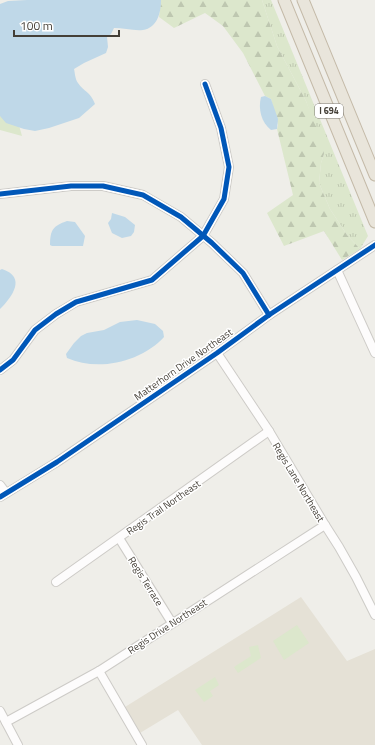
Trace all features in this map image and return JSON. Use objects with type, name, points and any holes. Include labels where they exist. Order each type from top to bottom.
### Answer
[{"type":"highway","name":"I 694","points":[[284,0],[375,222]]},
{"type":"highway","name":"I 694","points":[[302,0],[375,176]]},
{"type":"street","points":[[0,370],[13,360],[35,330],[56,314],[76,302],[152,280],[203,236],[224,199],[229,167],[221,128],[205,84]]},
{"type":"street","points":[[0,194],[72,186],[103,186],[143,195],[181,217],[243,273],[269,315]]},
{"type":"street","name":"Matterhorn Drive Northeast","points":[[3,495],[57,462],[217,353],[269,315],[375,245]]},
{"type":"street","points":[[337,270],[375,353]]},
{"type":"street","name":"Regis Lane Northeast","points":[[217,353],[269,432],[339,546],[375,615]]},
{"type":"street","name":"Regis Trail Northeast","points":[[56,582],[269,432]]},
{"type":"street","points":[[0,485],[3,495]]},
{"type":"street","name":"Regis Drive Northeast","points":[[6,722],[98,671],[325,525]]},
{"type":"street","name":"Regis Terrace","points":[[119,538],[172,623]]},
{"type":"street","points":[[98,671],[142,745]]},
{"type":"street","points":[[0,711],[18,745]]},
{"type":"shaded area","points":[[301,597],[347,661],[375,649],[375,745],[202,745],[178,710],[140,733],[125,707]]},
{"type":"green space","points":[[161,0],[262,0],[277,46],[306,101],[323,144],[324,154],[321,163],[319,183],[330,209],[347,235],[360,249],[342,260],[324,231],[284,246],[267,213],[293,195],[271,99],[265,96],[243,53],[223,26],[205,13],[174,28],[159,17]]},
{"type":"green space","points":[[262,0],[271,0],[368,236],[360,249],[347,235],[330,209],[319,183],[321,163],[324,154],[306,101],[277,46]]},
{"type":"green space","points":[[0,93],[17,118],[22,136],[0,130]]},
{"type":"green space","points":[[297,625],[309,643],[284,660],[273,641]]},
{"type":"green space","points":[[258,645],[261,658],[238,673],[234,667],[251,656],[249,647]]},
{"type":"green space","points":[[215,677],[219,685],[210,691],[213,696],[204,702],[195,690]]},
{"type":"water","points":[[161,0],[159,15],[152,26],[143,30],[114,28],[111,34],[107,37],[108,47],[106,53],[74,69],[80,86],[91,96],[95,104],[79,118],[35,131],[6,123],[0,116],[0,4],[8,1]]},
{"type":"water","points":[[265,96],[271,99],[278,119],[277,129],[271,130],[261,115],[261,97]]},
{"type":"water","points":[[112,213],[125,217],[135,225],[134,232],[131,236],[122,238],[112,233],[108,223],[111,219]]},
{"type":"water","points":[[67,221],[75,222],[85,236],[83,246],[50,245],[53,229]]},
{"type":"water","points":[[2,269],[10,273],[16,282],[15,288],[9,299],[0,309],[0,270]]},
{"type":"water","points":[[137,320],[155,324],[163,331],[164,337],[144,353],[118,362],[105,364],[79,362],[67,358],[66,354],[81,336],[87,333],[104,330],[120,322]]},
{"type":"cycle path","points":[[0,370],[13,360],[35,330],[56,314],[76,302],[152,280],[203,236],[224,199],[229,167],[221,128],[205,84]]},
{"type":"cycle path","points":[[0,194],[71,186],[103,186],[143,195],[181,217],[212,243],[243,273],[269,315]]},
{"type":"cycle path","points":[[0,497],[57,462],[217,353],[269,315],[375,245]]}]
